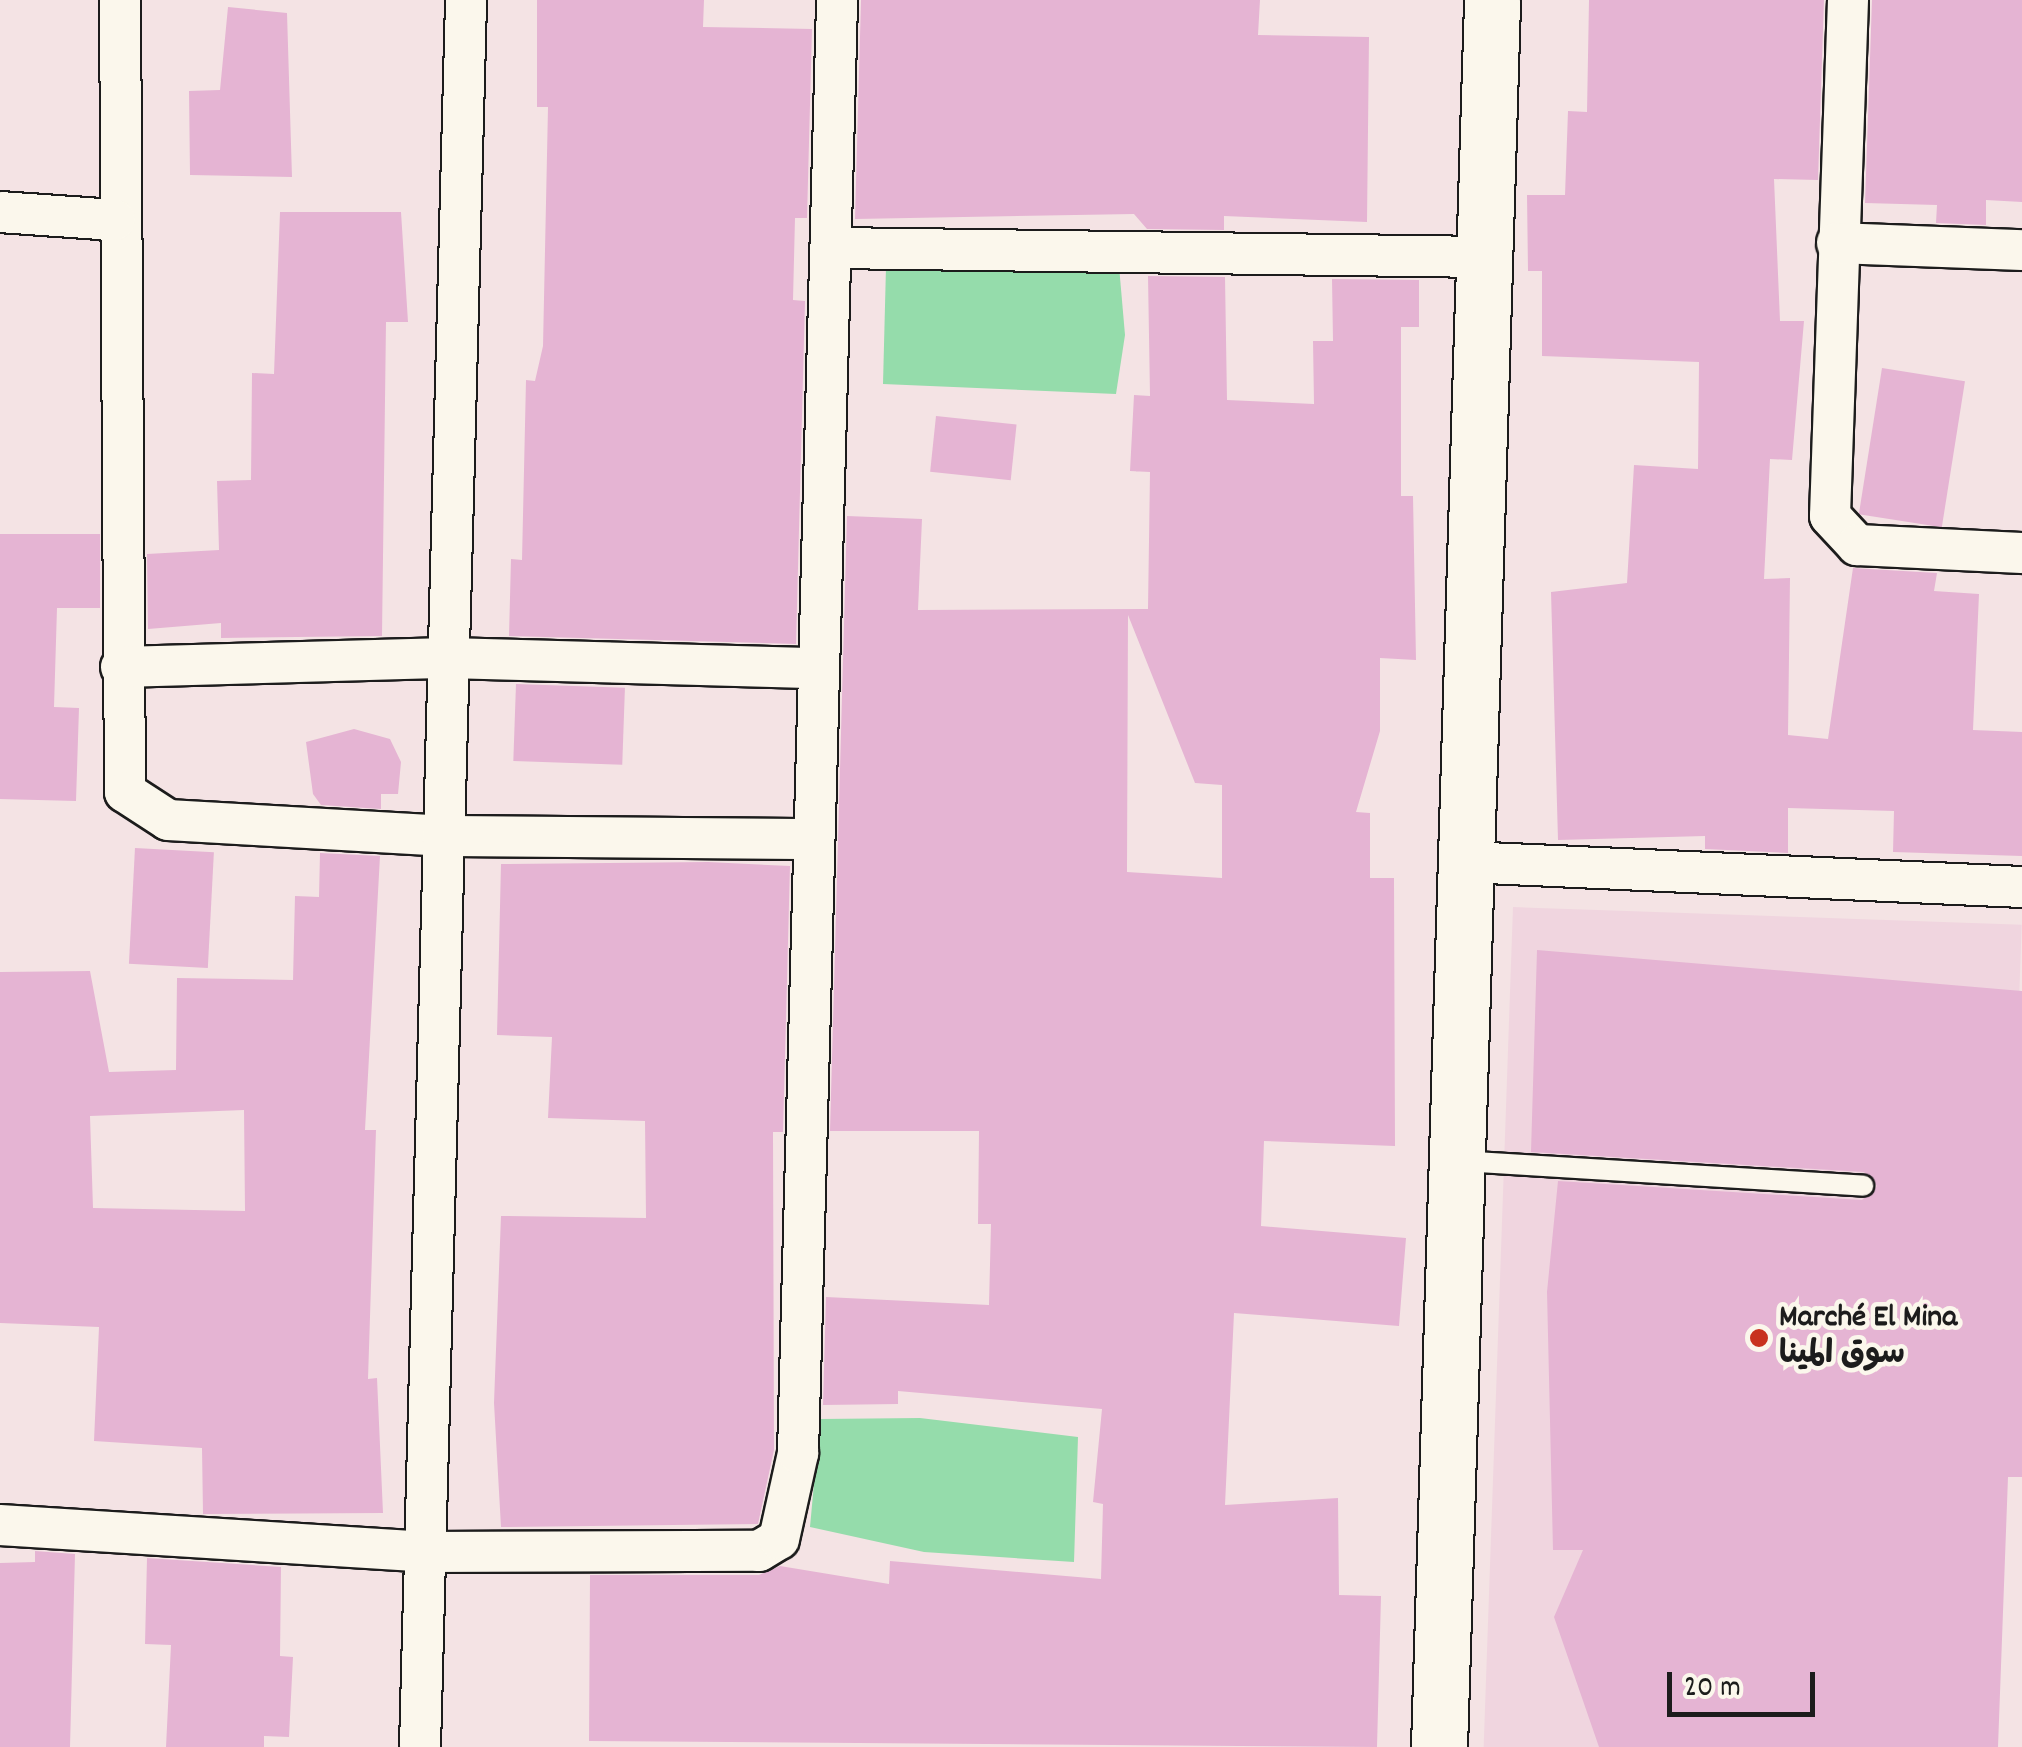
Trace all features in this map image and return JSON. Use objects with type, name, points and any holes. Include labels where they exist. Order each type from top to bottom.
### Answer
[{"type":"street","points":[[120,0],[115,220],[125,792],[140,809],[168,820],[443,836],[808,839]]},
{"type":"street","points":[[420,1747],[466,0]]},
{"type":"street","points":[[0,1525],[427,1552],[758,1551],[779,1539],[798,1453],[808,839],[834,248],[836,0]]},
{"type":"street","points":[[1439,1747],[1492,0]]},
{"type":"street","points":[[1848,0],[1837,243],[1835,532],[1858,545],[2022,554]]},
{"type":"street","points":[[0,212],[115,220]]},
{"type":"street","points":[[1837,243],[2022,250]]},
{"type":"street","points":[[834,248],[1484,257]]},
{"type":"street","points":[[121,667],[448,658],[818,668]]},
{"type":"street","points":[[1466,862],[2022,887]]},
{"type":"lane","points":[[1457,1161],[1862,1186]]},
{"type":"shaded area","name":"Marché El Mina سوق المينا","points":[[1513,907],[2022,925],[1993,1747],[1484,1747]]},
{"type":"green space","points":[[1119,266],[1125,335],[1116,394],[883,384],[886,267]]},
{"type":"green space","points":[[920,1418],[1078,1437],[1074,1562],[924,1552],[810,1527],[820,1419]]},
{"type":"building","points":[[537,0],[704,0],[703,27],[812,29],[807,218],[795,218],[793,300],[805,301],[796,644],[509,636],[511,559],[522,560],[526,380],[535,381],[543,346],[548,107],[537,107]]},
{"type":"building","points":[[861,0],[1260,0],[1258,35],[1369,37],[1367,222],[1224,216],[1224,230],[1147,229],[1134,214],[855,219]]},
{"type":"building","points":[[1589,0],[1824,0],[1818,180],[1774,179],[1780,321],[1804,321],[1792,460],[1770,459],[1764,579],[1790,578],[1788,735],[1828,739],[1853,568],[1937,573],[1934,591],[1979,594],[1973,730],[2022,732],[2022,856],[1893,852],[1894,811],[1788,808],[1788,853],[1705,849],[1705,836],[1558,840],[1551,592],[1627,583],[1634,465],[1698,469],[1699,362],[1542,356],[1542,271],[1528,271],[1527,195],[1565,195],[1568,111],[1587,112]]},
{"type":"building","points":[[1872,0],[2022,0],[2022,202],[1986,200],[1986,225],[1936,223],[1937,205],[1865,203]]},
{"type":"building","points":[[228,7],[287,13],[292,177],[190,175],[189,91],[220,90]]},
{"type":"building","points":[[280,212],[401,212],[408,322],[386,322],[382,636],[221,638],[221,623],[148,629],[147,554],[219,550],[217,481],[251,480],[252,373],[274,374]]},
{"type":"building","points":[[1148,276],[1225,277],[1227,400],[1314,404],[1313,341],[1333,341],[1332,279],[1419,280],[1419,327],[1401,327],[1401,496],[1413,496],[1416,660],[1380,658],[1380,731],[1356,812],[1370,813],[1370,878],[1394,878],[1395,1146],[1264,1141],[1261,1226],[1406,1238],[1399,1326],[1234,1313],[1225,1505],[1338,1498],[1339,1595],[1381,1596],[1377,1747],[589,1741],[590,1575],[759,1575],[780,1566],[889,1584],[890,1561],[1101,1579],[1103,1504],[1093,1502],[1102,1409],[898,1391],[898,1404],[823,1405],[826,1297],[989,1305],[991,1224],[978,1224],[979,1131],[830,1131],[847,516],[922,519],[918,610],[1148,609],[1150,472],[1130,471],[1134,395],[1150,396]],"holes":[[[1128,615],[1195,783],[1222,785],[1222,878],[1127,872]]]},
{"type":"building","points":[[1882,368],[1965,381],[1942,527],[1859,514]]},
{"type":"building","points":[[936,416],[1017,424],[1011,480],[930,472]]},
{"type":"building","points":[[0,534],[100,534],[100,608],[57,608],[54,707],[79,708],[76,801],[0,799]]},
{"type":"building","points":[[516,684],[625,688],[622,765],[513,761]]},
{"type":"building","points":[[354,729],[390,739],[401,762],[398,794],[381,794],[381,809],[321,805],[313,794],[306,742]]},
{"type":"building","points":[[135,848],[214,852],[208,968],[129,964]]},
{"type":"building","points":[[320,853],[380,856],[365,1130],[376,1130],[368,1379],[377,1378],[383,1513],[203,1514],[202,1448],[94,1441],[99,1327],[0,1323],[0,972],[90,971],[109,1072],[176,1070],[177,978],[293,980],[295,896],[319,897]],"holes":[[[244,1110],[245,1211],[93,1208],[90,1116]]]},
{"type":"building","points":[[708,862],[790,866],[783,1132],[773,1132],[774,1450],[758,1524],[501,1527],[494,1403],[501,1216],[646,1218],[645,1121],[548,1118],[552,1037],[497,1035],[501,864]]},
{"type":"building","name":"Marché El Mina سوق المينا","points":[[1537,950],[2022,991],[2022,1477],[2008,1477],[1998,1747],[1599,1747],[1554,1617],[1583,1550],[1553,1550],[1547,1292],[1558,1181],[1862,1200],[1877,1186],[1864,1172],[1531,1152]]},
{"type":"building","points":[[35,1551],[75,1554],[70,1747],[0,1747],[0,1563],[35,1562]]},
{"type":"building","points":[[147,1558],[281,1567],[280,1656],[293,1657],[289,1737],[264,1736],[264,1747],[166,1747],[171,1645],[145,1644]]},
{"type":"place","name":"Marché El Mina سوق المينا","points":[[1759,1338]]}]
